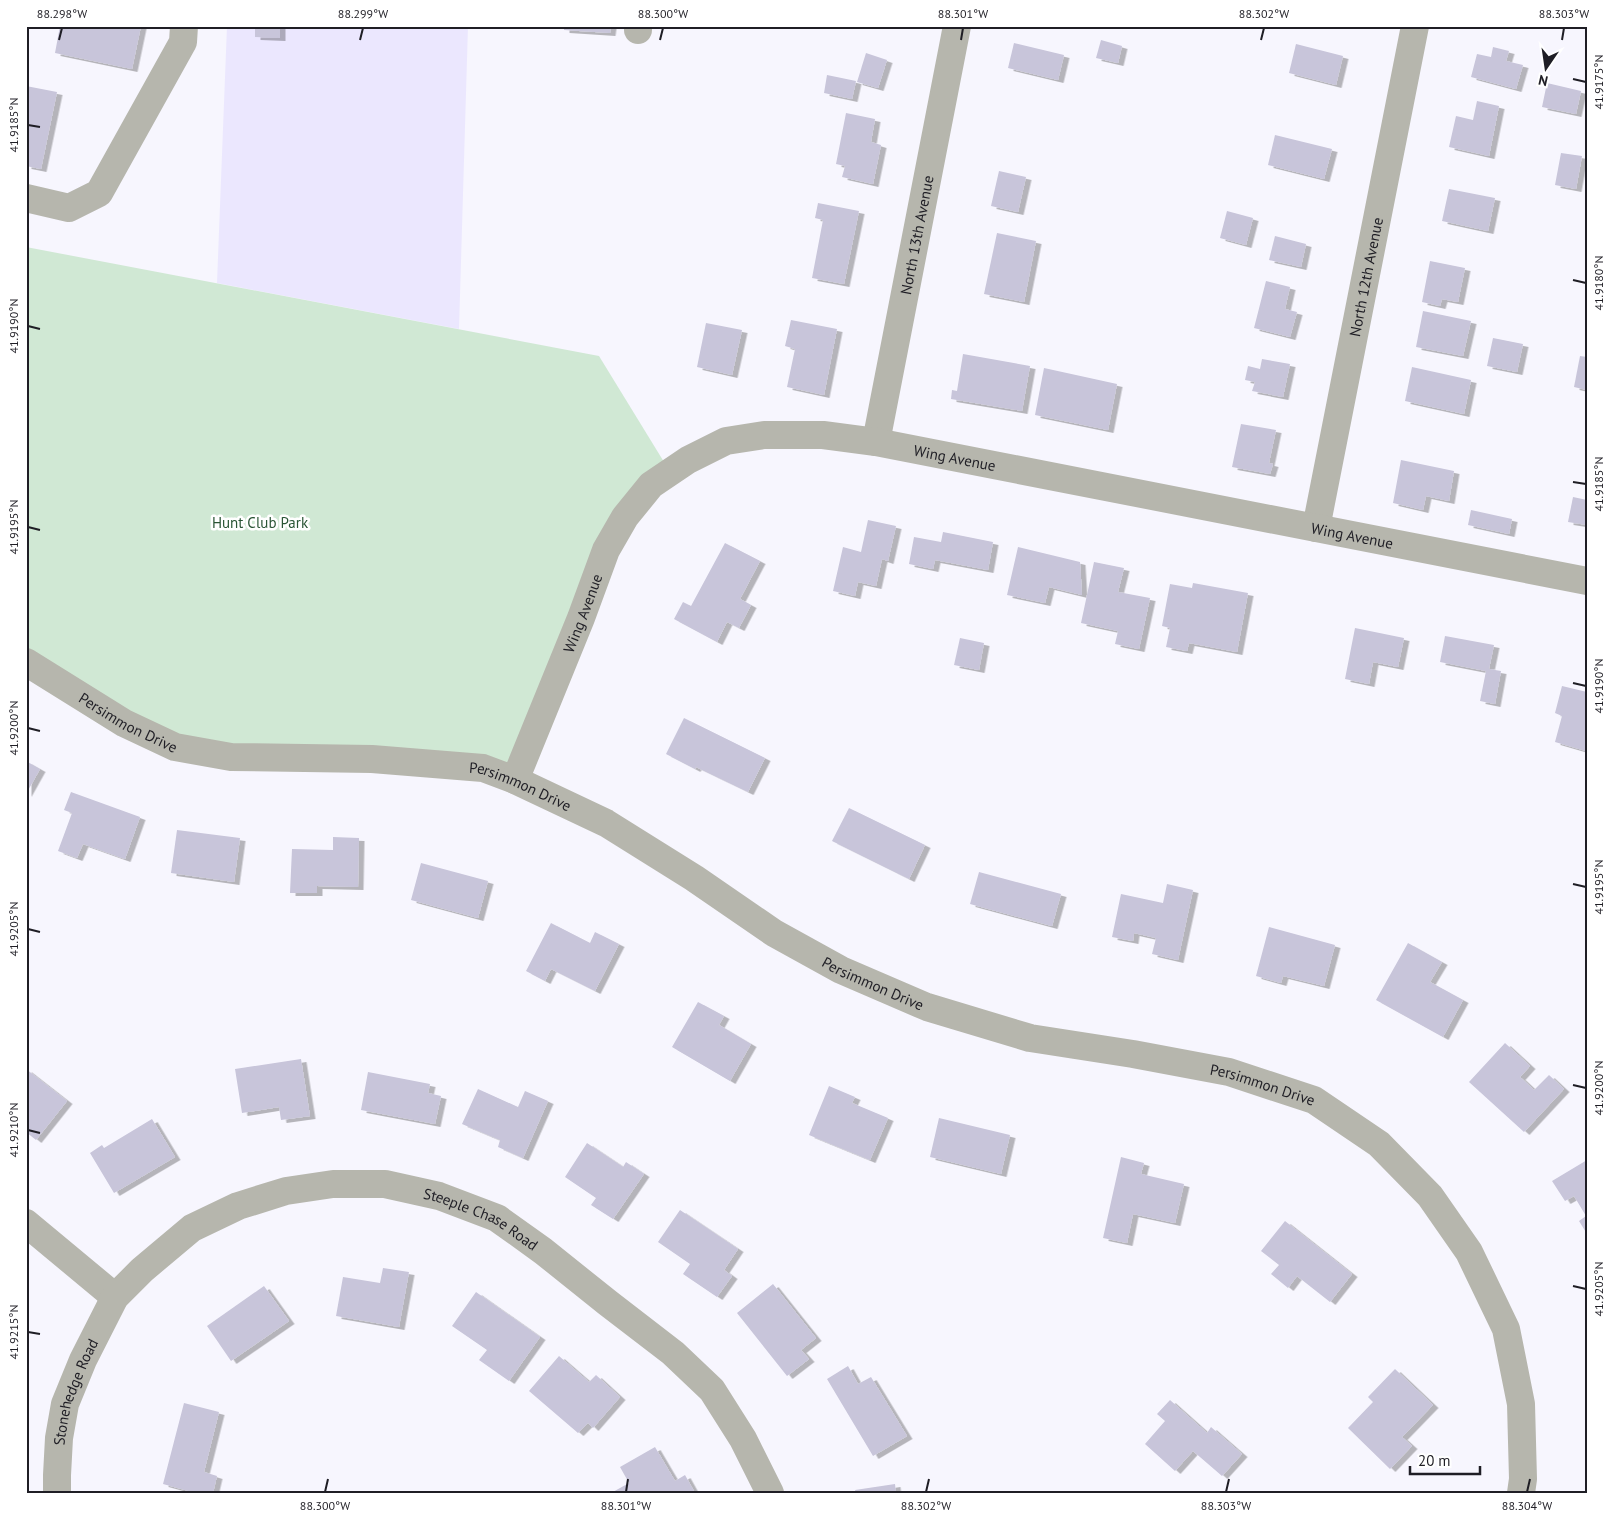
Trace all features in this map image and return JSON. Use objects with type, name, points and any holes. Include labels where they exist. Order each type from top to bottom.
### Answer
[{"type":"street","points":[[26,198],[69,208],[99,193],[183,42],[184,26]]},
{"type":"street","name":"North 13th Avenue","points":[[876,442],[957,26]]},
{"type":"street","name":"North 12th Avenue","points":[[1316,528],[1415,26]]},
{"type":"street","name":"Wing Avenue","points":[[515,780],[581,618],[606,550],[625,516],[652,485],[688,460],[726,441],[764,435],[823,435],[876,442],[1587,581]]},
{"type":"street","name":"Persimmon Drive","points":[[26,662],[124,723],[174,747],[231,756],[372,759],[483,768],[515,780],[606,823],[694,878],[774,934],[841,970],[918,1003],[1030,1038],[1133,1054],[1229,1072],[1314,1100],[1379,1144],[1430,1196],[1469,1252],[1506,1329],[1521,1404],[1523,1479],[1521,1493]]},
{"type":"street","name":"Steeple Chase Road","points":[[115,1298],[142,1270],[192,1228],[238,1206],[286,1191],[333,1184],[385,1184],[439,1196],[497,1218],[543,1251],[608,1304],[673,1353],[712,1390],[743,1439],[770,1493]]},
{"type":"street","points":[[26,1223],[115,1298]]},
{"type":"street","name":"Stonehedge Road","points":[[57,1493],[59,1438],[65,1404],[84,1360],[115,1298]]},
{"type":"shaded area","points":[[227,26],[468,26],[459,329],[217,283]]},
{"type":"green space","name":"Hunt Club Park","points":[[26,247],[599,356],[664,462],[512,765],[241,749],[174,738],[26,655]]},
{"type":"building","points":[[60,26],[141,26],[132,69],[55,53]]},
{"type":"building","points":[[255,26],[280,26],[280,38],[255,37]]},
{"type":"building","points":[[564,26],[611,26],[610,33],[564,30]]},
{"type":"building","points":[[1101,40],[1122,46],[1118,63],[1096,58]]},
{"type":"building","points":[[1014,43],[1064,55],[1058,80],[1008,68]]},
{"type":"building","points":[[1296,44],[1343,56],[1336,85],[1289,73]]},
{"type":"building","points":[[1493,47],[1509,51],[1506,61],[1523,65],[1516,89],[1471,77],[1477,54],[1491,57]]},
{"type":"building","points":[[866,53],[887,60],[878,88],[857,82]]},
{"type":"building","points":[[827,75],[856,81],[852,99],[824,93]]},
{"type":"building","points":[[1547,83],[1581,91],[1576,114],[1542,107]]},
{"type":"building","points":[[26,86],[57,92],[41,169],[26,166]]},
{"type":"building","points":[[1477,101],[1499,106],[1489,156],[1449,147],[1456,116],[1473,120]]},
{"type":"building","points":[[846,113],[875,119],[871,142],[881,145],[873,184],[842,177],[845,166],[836,164]]},
{"type":"building","points":[[1275,135],[1332,149],[1324,179],[1268,165]]},
{"type":"building","points":[[1561,153],[1582,156],[1576,189],[1555,185]]},
{"type":"building","points":[[999,171],[1026,177],[1018,212],[991,206]]},
{"type":"building","points":[[1449,189],[1495,198],[1488,231],[1442,221]]},
{"type":"building","points":[[818,203],[859,211],[844,284],[812,278],[823,220],[815,218]]},
{"type":"building","points":[[1227,211],[1253,218],[1246,245],[1220,238]]},
{"type":"building","points":[[997,233],[1036,241],[1024,302],[984,294]]},
{"type":"building","points":[[1275,236],[1306,244],[1301,267],[1269,260]]},
{"type":"building","points":[[1430,261],[1465,268],[1458,302],[1442,299],[1440,306],[1422,302]]},
{"type":"building","points":[[1266,281],[1290,287],[1285,309],[1297,312],[1290,337],[1254,328]]},
{"type":"building","points":[[1423,311],[1471,321],[1463,356],[1416,347]]},
{"type":"building","points":[[791,320],[837,329],[824,395],[787,387],[795,349],[785,346]]},
{"type":"building","points":[[706,323],[742,330],[732,375],[697,367]]},
{"type":"building","points":[[1493,338],[1523,344],[1517,372],[1487,366]]},
{"type":"building","points":[[963,354],[1030,366],[1022,411],[951,399],[952,390],[957,391]]},
{"type":"building","points":[[1580,356],[1587,357],[1587,390],[1574,387]]},
{"type":"building","points":[[1262,359],[1290,364],[1283,397],[1252,391],[1255,382],[1245,380],[1248,366],[1260,369]]},
{"type":"building","points":[[1412,367],[1471,380],[1464,414],[1405,401]]},
{"type":"building","points":[[1044,368],[1117,384],[1108,430],[1035,415]]},
{"type":"building","points":[[1241,424],[1276,430],[1269,463],[1273,464],[1270,474],[1232,467]]},
{"type":"building","points":[[1401,460],[1454,471],[1449,501],[1426,496],[1423,510],[1393,503]]},
{"type":"building","points":[[1573,497],[1587,500],[1587,525],[1568,522]]},
{"type":"building","points":[[1471,510],[1512,519],[1509,534],[1468,525]]},
{"type":"building","points":[[868,520],[896,526],[888,561],[882,559],[876,586],[858,582],[855,596],[833,591],[843,547],[861,552]]},
{"type":"building","points":[[943,532],[993,542],[988,570],[935,560],[933,569],[909,564],[914,537],[941,542]]},
{"type":"building","points":[[725,543],[760,561],[740,599],[751,605],[739,628],[727,622],[717,642],[674,619],[683,602],[691,606]]},
{"type":"building","points":[[1018,547],[1080,562],[1082,595],[1049,587],[1045,603],[1007,595]]},
{"type":"building","points":[[1094,562],[1124,568],[1118,592],[1150,598],[1139,649],[1115,644],[1118,631],[1081,623]]},
{"type":"building","points":[[1193,583],[1248,593],[1237,652],[1189,643],[1187,651],[1166,647],[1170,628],[1162,626],[1170,584],[1192,588]]},
{"type":"building","points":[[1355,628],[1404,638],[1398,667],[1373,662],[1369,684],[1345,679]]},
{"type":"building","points":[[1445,636],[1494,645],[1489,669],[1501,671],[1495,704],[1480,701],[1486,671],[1440,662]]},
{"type":"building","points":[[960,638],[984,643],[979,670],[954,665]]},
{"type":"building","points":[[1562,686],[1587,692],[1586,751],[1555,742],[1562,716],[1555,713]]},
{"type":"building","points":[[684,718],[765,758],[748,792],[666,754]]},
{"type":"building","points":[[26,761],[40,769],[26,794]]},
{"type":"building","points":[[71,792],[140,817],[125,859],[83,844],[77,858],[58,851],[72,813],[64,810]]},
{"type":"building","points":[[849,808],[925,845],[909,879],[832,841]]},
{"type":"building","points":[[177,830],[240,838],[234,882],[171,873]]},
{"type":"building","points":[[333,837],[359,838],[358,887],[317,886],[317,893],[290,893],[292,849],[333,850]]},
{"type":"building","points":[[421,863],[488,881],[478,918],[411,900]]},
{"type":"building","points":[[979,872],[1061,894],[1052,926],[970,904]]},
{"type":"building","points":[[1167,884],[1193,890],[1178,960],[1152,954],[1156,938],[1134,933],[1133,941],[1112,937],[1121,894],[1163,903]]},
{"type":"building","points":[[551,923],[590,943],[595,932],[619,944],[595,991],[551,969],[545,981],[526,971]]},
{"type":"building","points":[[1269,927],[1335,945],[1324,986],[1283,976],[1281,983],[1256,976]]},
{"type":"building","points":[[1408,943],[1442,962],[1430,982],[1463,1000],[1443,1037],[1376,1000]]},
{"type":"building","points":[[698,1002],[724,1016],[719,1025],[751,1044],[730,1081],[672,1047]]},
{"type":"building","points":[[1505,1043],[1530,1066],[1520,1077],[1534,1090],[1549,1075],[1564,1089],[1524,1132],[1469,1082]]},
{"type":"building","points":[[301,1059],[310,1116],[281,1120],[279,1107],[242,1113],[235,1069]]},
{"type":"building","points":[[26,1069],[67,1101],[36,1140],[26,1132]]},
{"type":"building","points":[[368,1072],[430,1084],[428,1093],[441,1096],[435,1124],[361,1110]]},
{"type":"building","points":[[829,1086],[855,1097],[852,1103],[888,1118],[870,1160],[809,1135]]},
{"type":"building","points":[[478,1089],[518,1107],[525,1091],[548,1101],[523,1158],[498,1147],[500,1140],[462,1124]]},
{"type":"building","points":[[939,1118],[1010,1135],[1001,1174],[930,1157]]},
{"type":"building","points":[[152,1119],[175,1157],[114,1193],[90,1153],[102,1145],[104,1148]]},
{"type":"building","points":[[587,1143],[623,1167],[626,1162],[644,1174],[613,1219],[591,1205],[596,1198],[565,1177]]},
{"type":"building","points":[[1121,1157],[1144,1163],[1141,1174],[1184,1184],[1175,1223],[1133,1214],[1127,1243],[1103,1238]]},
{"type":"building","points":[[1587,1160],[1587,1234],[1579,1221],[1586,1216],[1574,1196],[1565,1201],[1552,1181]]},
{"type":"building","points":[[680,1210],[738,1249],[724,1270],[732,1276],[717,1297],[683,1274],[690,1264],[658,1242]]},
{"type":"building","points":[[1285,1221],[1352,1274],[1330,1302],[1297,1276],[1288,1288],[1271,1274],[1279,1265],[1261,1251]]},
{"type":"building","points":[[383,1268],[409,1272],[399,1327],[336,1316],[343,1277],[380,1283]]},
{"type":"building","points":[[773,1284],[816,1338],[801,1350],[809,1359],[787,1376],[737,1313]]},
{"type":"building","points":[[264,1286],[289,1321],[231,1361],[207,1326]]},
{"type":"building","points":[[476,1292],[540,1337],[509,1381],[479,1360],[487,1350],[452,1326]]},
{"type":"building","points":[[559,1356],[589,1382],[596,1375],[620,1397],[593,1428],[588,1423],[578,1433],[529,1391]]},
{"type":"building","points":[[848,1366],[858,1384],[871,1377],[907,1436],[873,1456],[827,1379]]},
{"type":"building","points":[[1395,1369],[1433,1405],[1402,1437],[1412,1446],[1390,1469],[1348,1428],[1373,1402],[1368,1397]]},
{"type":"building","points":[[1170,1400],[1207,1433],[1211,1427],[1242,1454],[1222,1476],[1193,1451],[1175,1471],[1145,1444],[1165,1421],[1157,1414]]},
{"type":"building","points":[[184,1403],[219,1412],[204,1472],[217,1476],[213,1493],[196,1493],[163,1484]]},
{"type":"building","points":[[655,1447],[675,1481],[685,1475],[695,1493],[611,1493],[629,1483],[620,1467]]},
{"type":"building","points":[[895,1484],[896,1493],[856,1493],[855,1490]]}]
